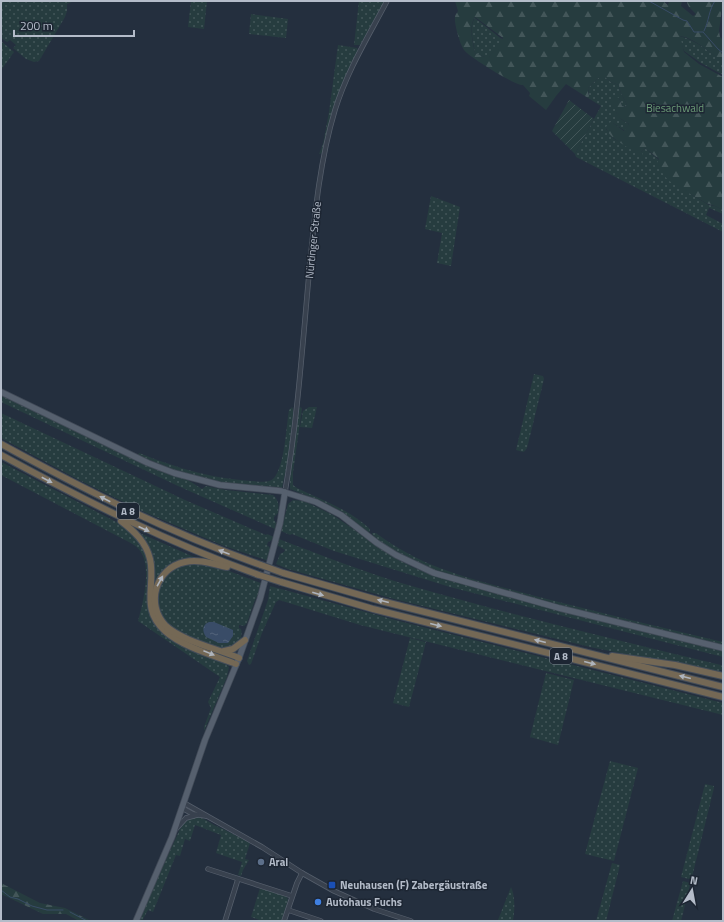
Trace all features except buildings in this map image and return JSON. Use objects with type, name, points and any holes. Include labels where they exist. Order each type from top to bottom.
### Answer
[{"type":"highway","name":"A 8","points":[[1,444],[147,520],[206,545],[283,573],[359,595],[723,687]]},
{"type":"highway","name":"A 8","points":[[1,455],[108,512],[184,546],[258,575],[373,609],[723,697]]},
{"type":"highway","points":[[108,512],[134,531],[147,549],[151,566],[150,605],[158,624],[170,635],[182,642],[236,664]]},
{"type":"highway","points":[[239,658],[181,636],[166,625],[159,616],[155,598],[157,586],[162,576],[177,564],[188,561],[208,562],[244,570]]},
{"type":"highway","points":[[220,650],[233,650],[246,640]]},
{"type":"highway","points":[[592,654],[624,657],[675,665],[723,676]]},
{"type":"main road","points":[[1,392],[144,461],[174,473],[224,486],[285,492],[307,498],[330,509],[396,556],[439,575],[559,608],[723,648]]},
{"type":"main road","points":[[136,921],[175,831],[204,740],[239,658],[262,595],[270,568],[285,492]]},
{"type":"street","name":"Nürtinger Straße","points":[[285,492],[295,417],[317,196],[326,144],[333,117],[345,82],[359,51],[387,1]]},
{"type":"street","points":[[183,806],[187,812],[206,816]]},
{"type":"street","points":[[183,806],[206,816],[262,847],[302,873],[351,900],[384,913],[411,921]]},
{"type":"street","points":[[175,831],[184,820],[196,815]]},
{"type":"street","points":[[208,869],[292,896]]},
{"type":"street","points":[[284,921],[292,896],[302,873]]},
{"type":"street","points":[[225,921],[238,878]]},
{"type":"street","points":[[288,910],[321,921]]},
{"type":"green space","points":[[1,1],[74,1],[67,4],[65,17],[39,61],[34,62],[26,59],[13,48],[16,45],[10,40],[7,42],[1,38]]},
{"type":"green space","points":[[191,1],[207,1],[204,29],[188,27]]},
{"type":"green space","points":[[359,1],[385,1],[360,45],[354,45]]},
{"type":"green space","name":"Biesachwald","points":[[455,1],[663,1],[668,5],[669,1],[682,1],[681,6],[693,16],[696,14],[689,7],[687,3],[688,1],[723,1],[719,31],[720,37],[723,40],[723,62],[702,46],[686,37],[680,36],[684,52],[699,64],[723,77],[723,210],[706,203],[668,180],[656,165],[659,159],[645,148],[641,152],[643,154],[642,156],[615,139],[607,131],[606,127],[610,122],[624,131],[629,124],[618,117],[612,101],[617,97],[619,98],[622,106],[625,107],[627,105],[619,85],[611,82],[605,77],[598,78],[588,88],[588,98],[566,84],[546,110],[529,96],[530,93],[523,85],[512,81],[474,59],[464,50],[455,24],[455,16],[458,11]],"holes":[[[475,17],[503,38],[489,57],[475,53],[471,30]]]},
{"type":"green space","points":[[251,14],[288,19],[286,38],[249,34]]},
{"type":"green space","points":[[475,18],[503,40],[489,57],[475,53],[472,26]]},
{"type":"green space","points":[[679,36],[697,43],[723,62],[723,75],[701,63],[684,51]]},
{"type":"green space","points":[[1,41],[14,52],[2,69],[1,68]]},
{"type":"green space","points":[[338,45],[357,48],[358,50],[336,100],[323,152],[319,154],[323,144],[329,112]]},
{"type":"green space","points":[[601,77],[605,77],[611,82],[619,85],[627,105],[625,107],[622,106],[619,98],[616,111],[618,116],[629,124],[625,131],[613,123],[606,129],[614,139],[641,152],[645,148],[659,160],[692,195],[709,205],[723,210],[723,214],[709,208],[706,215],[723,224],[723,232],[576,157],[575,154],[601,106],[588,98],[588,88]]},
{"type":"green space","points":[[569,100],[594,119],[575,154],[552,131]]},
{"type":"green space","points":[[431,196],[460,207],[451,266],[437,263],[442,233],[425,229]]},
{"type":"green space","points":[[534,374],[543,376],[544,379],[527,448],[523,452],[516,450]]},
{"type":"green space","points":[[1,395],[167,473],[188,480],[202,489],[206,486],[226,490],[273,495],[278,506],[278,513],[274,517],[276,523],[275,529],[178,486],[1,402]]},
{"type":"green space","points":[[292,407],[293,416],[287,464],[282,488],[236,484],[205,479],[171,469],[138,455],[139,453],[181,468],[207,475],[236,480],[266,482],[274,478],[281,464],[289,410]]},
{"type":"green space","points":[[301,407],[302,409],[293,472],[293,485],[352,515],[369,528],[369,533],[346,515],[330,505],[290,489],[290,472],[298,409]]},
{"type":"green space","points":[[309,407],[317,407],[312,428],[300,427],[303,411]]},
{"type":"green space","points":[[1,413],[185,500],[266,535],[267,534],[274,537],[274,539],[268,542],[267,545],[271,549],[269,561],[224,546],[144,512],[81,481],[1,438]]},
{"type":"green space","points":[[1,462],[124,526],[138,538],[147,555],[156,623],[222,661],[229,667],[227,677],[204,731],[211,708],[208,702],[220,677],[138,621],[144,597],[146,578],[145,561],[140,551],[129,542],[1,475]]},
{"type":"green space","points":[[293,500],[304,501],[333,515],[389,554],[412,567],[435,576],[550,608],[723,651],[723,657],[450,587],[334,551],[292,534],[290,535],[281,531],[288,504]]},
{"type":"green space","points":[[372,533],[376,533],[394,546],[432,565],[472,579],[558,602],[723,642],[723,645],[592,614],[443,574],[418,564],[390,549],[373,537]]},
{"type":"green space","points":[[142,534],[194,558],[180,561],[154,588],[152,587],[153,576],[141,536]]},
{"type":"green space","points":[[279,539],[398,582],[531,619],[721,665],[723,667],[723,671],[720,670],[719,673],[590,647],[394,599],[288,569],[276,564],[280,554],[285,550],[277,545]]},
{"type":"green space","points":[[188,563],[216,566],[263,584],[255,600],[247,623],[244,626],[239,625],[242,633],[241,637],[240,640],[233,646],[226,649],[205,644],[189,638],[175,630],[164,621],[158,607],[158,592],[160,585],[169,572]]},
{"type":"green space","points":[[270,586],[399,621],[723,703],[723,715],[360,625],[279,600],[276,602],[262,633],[251,664],[249,665],[247,661],[268,600]]},
{"type":"green space","points":[[410,638],[426,642],[409,707],[393,703]]},
{"type":"green space","points":[[546,673],[574,680],[558,745],[530,737]]},
{"type":"green space","points":[[610,761],[638,768],[614,861],[585,854]]},
{"type":"green space","points":[[705,784],[714,786],[714,788],[692,877],[689,879],[681,877]]},
{"type":"green space","points":[[192,817],[199,817],[206,820],[250,843],[245,859],[249,860],[241,876],[238,875],[242,862],[216,853],[221,835],[195,825],[190,841],[185,839],[180,856],[176,855],[153,912],[148,910],[142,921],[138,921],[180,829],[185,821]]},
{"type":"green space","points":[[612,863],[620,865],[606,921],[596,921]]},
{"type":"green space","points":[[683,881],[690,883],[690,885],[681,921],[672,921]]},
{"type":"green space","points":[[1,883],[40,903],[65,908],[91,921],[79,921],[66,914],[43,914],[1,894]]},
{"type":"green space","points":[[511,887],[514,903],[513,920],[498,920]]},
{"type":"green space","points":[[260,888],[286,895],[288,900],[282,921],[262,921],[251,917]]},
{"type":"water","points":[[209,622],[214,622],[233,630],[233,636],[228,643],[219,643],[206,637],[203,628]]},
{"type":"waterway","points":[[649,1],[687,21],[694,32],[703,32],[723,53]]},
{"type":"waterway","points":[[704,31],[711,8],[715,1]]},
{"type":"waterway","points":[[1,890],[10,897],[32,906],[47,910],[63,910]]},
{"type":"waterway","points":[[70,912],[87,921]]},
{"type":"place","name":"Aral","points":[[261,862]]},
{"type":"place","name":"Neuhausen (F) Zabergäustraße","points":[[332,885]]},
{"type":"place","name":"Autohaus Fuchs","points":[[318,902]]}]
